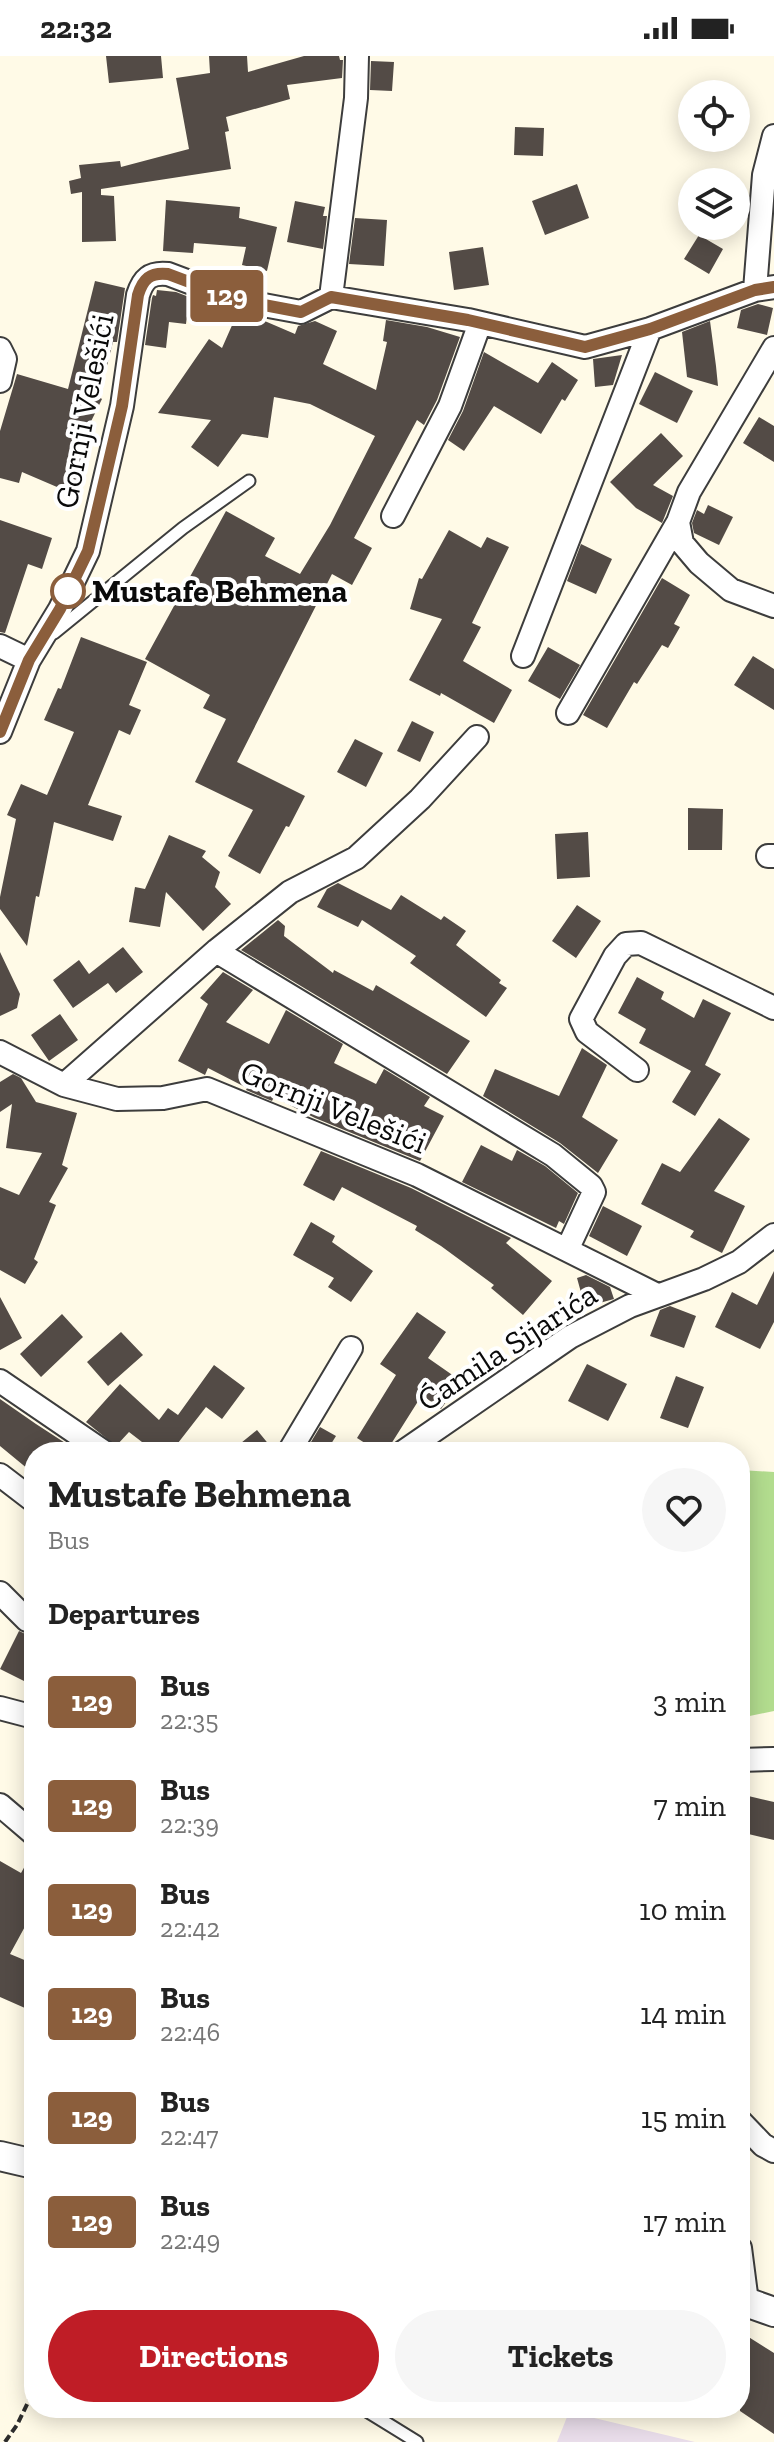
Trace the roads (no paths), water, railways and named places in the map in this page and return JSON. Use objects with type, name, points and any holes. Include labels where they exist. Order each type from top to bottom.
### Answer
[{"type":"street","points":[[357,56],[356,98],[331,297],[480,323],[585,347],[650,329],[765,288],[764,175],[774,136]]},
{"type":"street","name":"Gornji Velešići","points":[[0,732],[34,653],[88,551],[122,406],[141,284],[148,276],[168,274],[237,300],[301,312],[331,297]]},
{"type":"street","points":[[393,516],[450,406],[480,323]]},
{"type":"street","points":[[523,656],[650,329]]},
{"type":"street","points":[[568,713],[678,522],[689,492],[774,348]]},
{"type":"street","points":[[0,349],[5,359],[0,381]]},
{"type":"street","points":[[678,522],[682,543],[699,563],[731,590],[774,606]]},
{"type":"street","points":[[0,646],[34,653]]},
{"type":"street","points":[[64,1085],[216,951],[290,892],[356,858],[420,799],[477,737]]},
{"type":"street","points":[[637,1070],[587,1032],[581,1019],[615,956],[626,944],[641,943],[774,1008]]},
{"type":"street","name":"Gornji Velešići","points":[[216,951],[553,1155],[591,1186],[594,1192],[591,1202],[567,1250]]},
{"type":"street","name":"Gornji Velešići","points":[[0,1052],[64,1085],[117,1099],[163,1098],[207,1089],[417,1175],[657,1295]]},
{"type":"street","name":"Ćamila Sijarića","points":[[418,1442],[570,1337],[657,1295],[704,1279],[739,1262],[774,1235]]},
{"type":"street","points":[[295,1442],[351,1348]]},
{"type":"street","points":[[0,1381],[89,1442]]},
{"type":"street","points":[[0,1475],[24,1493]]},
{"type":"street","points":[[0,1593],[24,1617]]},
{"type":"street","points":[[0,1708],[24,1714]]},
{"type":"street","points":[[750,1760],[774,1759]]},
{"type":"street","points":[[0,1805],[24,1825]]},
{"type":"street","points":[[750,2131],[774,2151]]},
{"type":"street","points":[[0,2156],[24,2162]]},
{"type":"street","points":[[750,2303],[774,2312]]},
{"type":"lane","points":[[34,653],[183,528],[249,481]]},
{"type":"lane","points":[[378,2418],[417,2442]]},
{"type":"place","name":"Mustafe Behmena","points":[[68,591]]}]
